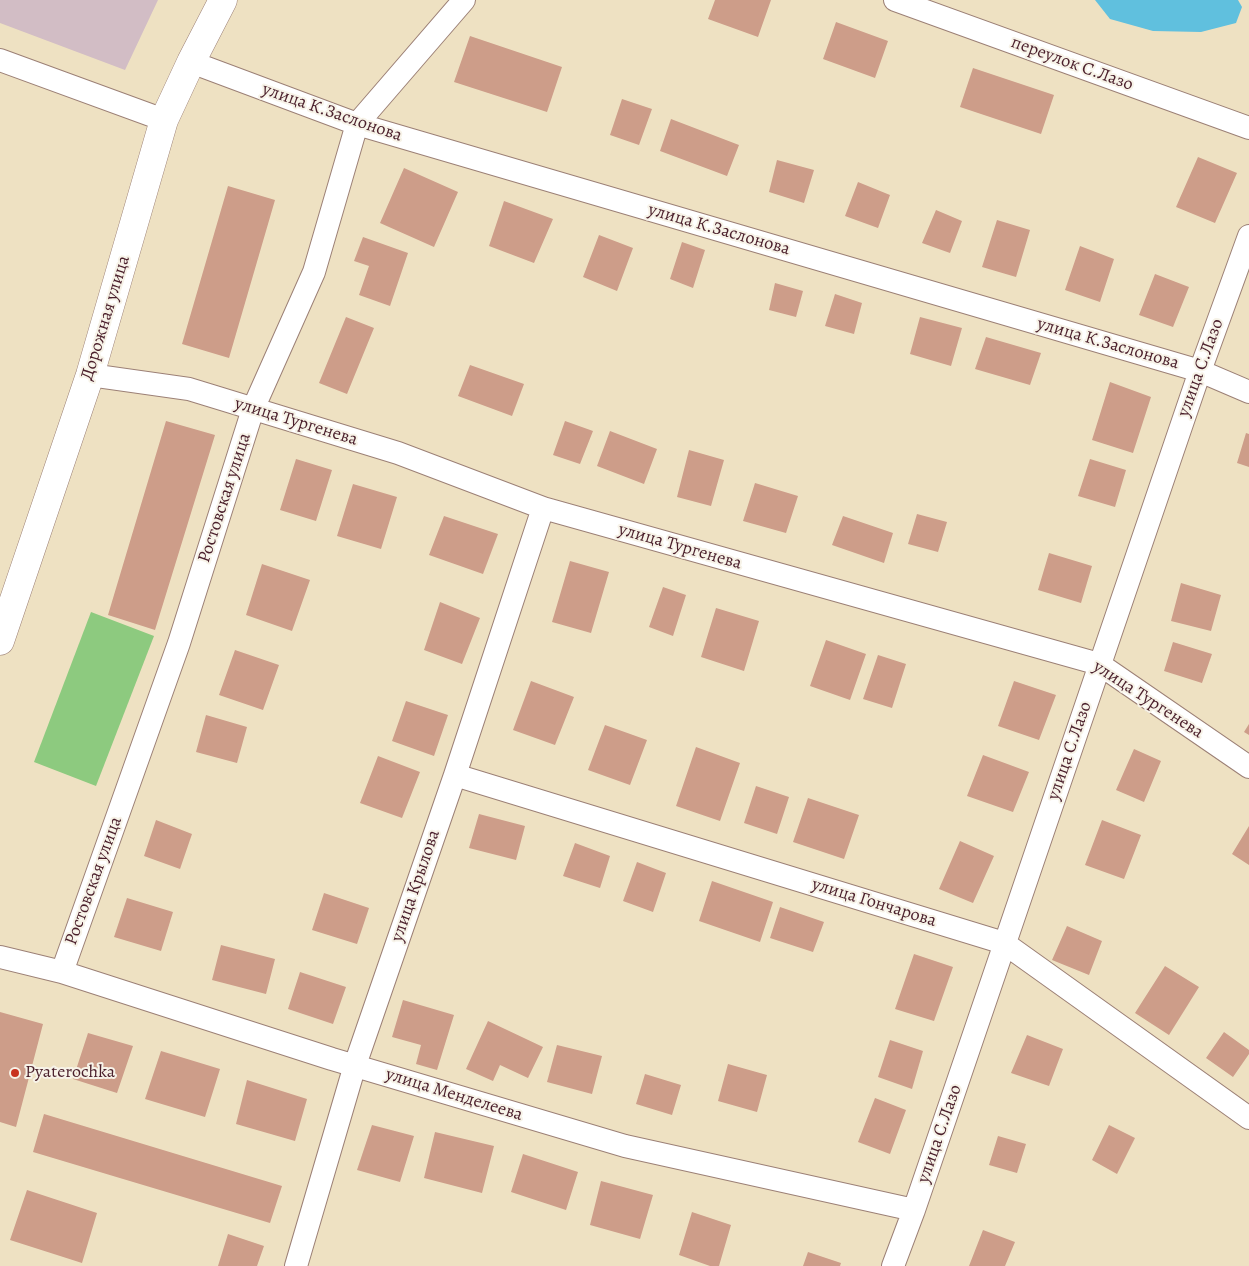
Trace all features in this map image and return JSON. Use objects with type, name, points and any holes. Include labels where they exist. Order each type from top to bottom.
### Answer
[{"type":"street","name":"Дорожная улица","points":[[0,641],[90,375],[164,120],[223,0]]},
{"type":"street","name":"Ростовская улица","points":[[62,972],[180,643],[254,408],[314,272],[357,124],[464,0]]},
{"type":"street","name":"переулок С.Лазо","points":[[896,0],[1249,128]]},
{"type":"street","points":[[0,60],[164,120]]},
{"type":"street","name":"улица К.Заслонова","points":[[191,62],[357,124],[1200,371],[1249,392]]},
{"type":"street","name":"улица С.Лазо","points":[[893,1266],[914,1210],[1200,371],[1249,236]]},
{"type":"street","name":"улица Тургенева","points":[[90,375],[189,389],[398,453],[543,508],[1099,664],[1249,767]]},
{"type":"street","name":"улица Крылова","points":[[296,1266],[355,1065],[455,775],[543,508]]},
{"type":"street","name":"улица Гончарова","points":[[455,775],[1004,943],[1249,1118]]},
{"type":"street","name":"улица Менделеева","points":[[0,958],[62,972],[332,1059],[625,1146],[914,1210]]},
{"type":"shaded area","points":[[0,0],[158,0],[125,70],[0,23]]},
{"type":"green space","points":[[91,612],[154,636],[96,786],[34,762]]},
{"type":"water","points":[[1095,0],[1238,0],[1242,7],[1236,23],[1201,32],[1153,31],[1110,19]]},
{"type":"building","points":[[715,0],[771,0],[758,37],[708,19]]},
{"type":"building","points":[[836,22],[888,41],[875,78],[823,59]]},
{"type":"building","points":[[470,36],[562,67],[547,112],[454,82]]},
{"type":"building","points":[[973,68],[1054,95],[1041,134],[960,107]]},
{"type":"building","points":[[622,99],[652,109],[639,145],[610,135]]},
{"type":"building","points":[[671,119],[739,145],[727,176],[660,151]]},
{"type":"building","points":[[1198,157],[1237,173],[1215,223],[1176,207]]},
{"type":"building","points":[[777,160],[814,170],[804,203],[769,192]]},
{"type":"building","points":[[404,168],[458,192],[434,247],[380,223]]},
{"type":"building","points":[[858,182],[890,195],[878,228],[845,216]]},
{"type":"building","points":[[228,186],[275,200],[229,358],[182,344]]},
{"type":"building","points":[[504,201],[553,219],[534,263],[489,246]]},
{"type":"building","points":[[936,210],[962,221],[950,253],[922,243]]},
{"type":"building","points":[[997,220],[1030,230],[1016,277],[982,267]]},
{"type":"building","points":[[599,235],[633,248],[617,291],[583,277]]},
{"type":"building","points":[[363,237],[408,253],[390,306],[359,295],[369,266],[354,261]]},
{"type":"building","points":[[682,242],[705,250],[693,288],[670,279]]},
{"type":"building","points":[[1080,246],[1114,259],[1100,302],[1065,290]]},
{"type":"building","points":[[1155,274],[1189,287],[1173,327],[1139,315]]},
{"type":"building","points":[[775,283],[803,291],[796,317],[769,310]]},
{"type":"building","points":[[835,294],[862,303],[854,334],[825,326]]},
{"type":"building","points":[[346,317],[374,328],[347,394],[319,383]]},
{"type":"building","points":[[920,317],[962,328],[951,366],[910,354]]},
{"type":"building","points":[[986,337],[1041,353],[1030,385],[975,369]]},
{"type":"building","points":[[470,365],[524,384],[512,416],[458,396]]},
{"type":"building","points":[[1110,382],[1151,397],[1133,453],[1092,440]]},
{"type":"building","points":[[166,421],[215,435],[155,630],[108,615]]},
{"type":"building","points":[[565,421],[593,431],[580,464],[553,455]]},
{"type":"building","points":[[610,431],[657,449],[644,484],[597,466]]},
{"type":"building","points":[[1246,433],[1249,434],[1249,467],[1237,463]]},
{"type":"building","points":[[689,450],[724,460],[711,506],[677,497]]},
{"type":"building","points":[[296,459],[332,470],[316,521],[280,510]]},
{"type":"building","points":[[1090,459],[1126,470],[1115,507],[1078,496]]},
{"type":"building","points":[[755,483],[798,496],[786,533],[743,521]]},
{"type":"building","points":[[353,484],[397,497],[381,549],[337,536]]},
{"type":"building","points":[[917,514],[947,522],[938,552],[908,544]]},
{"type":"building","points":[[444,516],[498,534],[483,574],[429,555]]},
{"type":"building","points":[[843,516],[893,533],[884,563],[832,545]]},
{"type":"building","points":[[1049,553],[1092,566],[1081,603],[1038,590]]},
{"type":"building","points":[[570,561],[609,572],[591,633],[552,622]]},
{"type":"building","points":[[262,564],[310,580],[292,631],[246,615]]},
{"type":"building","points":[[1181,583],[1221,595],[1211,631],[1171,621]]},
{"type":"building","points":[[663,587],[686,595],[673,636],[649,627]]},
{"type":"building","points":[[440,602],[480,618],[462,664],[424,650]]},
{"type":"building","points":[[716,608],[759,621],[744,671],[701,657]]},
{"type":"building","points":[[826,640],[866,654],[850,700],[810,686]]},
{"type":"building","points":[[1173,642],[1212,654],[1202,683],[1164,671]]},
{"type":"building","points":[[235,650],[279,665],[263,710],[219,695]]},
{"type":"building","points":[[878,655],[906,664],[892,708],[863,699]]},
{"type":"building","points":[[531,681],[574,697],[555,745],[513,730]]},
{"type":"building","points":[[1014,681],[1056,695],[1039,740],[998,726]]},
{"type":"building","points":[[406,701],[448,715],[434,756],[392,741]]},
{"type":"building","points":[[206,715],[247,727],[237,763],[196,752]]},
{"type":"building","points":[[1249,724],[1249,735],[1244,732]]},
{"type":"building","points":[[605,725],[647,740],[630,785],[588,770]]},
{"type":"building","points":[[696,747],[740,763],[720,821],[676,806]]},
{"type":"building","points":[[1134,749],[1161,761],[1144,802],[1116,790]]},
{"type":"building","points":[[983,755],[1029,772],[1013,812],[967,796]]},
{"type":"building","points":[[378,756],[420,772],[402,818],[360,803]]},
{"type":"building","points":[[756,786],[789,797],[777,834],[744,823]]},
{"type":"building","points":[[808,798],[859,815],[844,859],[793,842]]},
{"type":"building","points":[[479,814],[525,826],[516,860],[469,848]]},
{"type":"building","points":[[156,820],[192,834],[180,869],[144,856]]},
{"type":"building","points":[[1102,820],[1141,835],[1124,879],[1085,865]]},
{"type":"building","points":[[1249,826],[1249,865],[1232,854]]},
{"type":"building","points":[[960,841],[994,856],[973,903],[939,889]]},
{"type":"building","points":[[575,843],[610,856],[600,888],[563,876]]},
{"type":"building","points":[[637,862],[666,873],[653,912],[623,901]]},
{"type":"building","points":[[712,881],[773,902],[760,942],[699,921]]},
{"type":"building","points":[[324,893],[369,908],[357,944],[312,930]]},
{"type":"building","points":[[127,898],[173,912],[161,951],[114,937]]},
{"type":"building","points":[[780,907],[824,922],[813,952],[770,938]]},
{"type":"building","points":[[1067,926],[1102,941],[1089,975],[1052,960]]},
{"type":"building","points":[[221,945],[275,959],[266,994],[212,980]]},
{"type":"building","points":[[914,954],[953,967],[934,1021],[895,1009]]},
{"type":"building","points":[[1165,966],[1199,987],[1169,1035],[1135,1013]]},
{"type":"building","points":[[300,972],[346,987],[333,1024],[288,1009]]},
{"type":"building","points":[[403,1000],[454,1015],[437,1070],[416,1064],[421,1045],[392,1037]]},
{"type":"building","name":"Pyaterochka","points":[[0,1012],[43,1024],[16,1127],[0,1122]]},
{"type":"building","points":[[488,1021],[543,1047],[528,1078],[500,1065],[493,1081],[466,1069]]},
{"type":"building","points":[[1224,1032],[1249,1050],[1249,1054],[1233,1077],[1206,1058]]},
{"type":"building","points":[[88,1033],[133,1046],[117,1093],[73,1079]]},
{"type":"building","points":[[1027,1035],[1063,1049],[1049,1086],[1011,1073]]},
{"type":"building","points":[[890,1040],[923,1051],[912,1089],[878,1077]]},
{"type":"building","points":[[557,1045],[602,1056],[592,1094],[547,1082]]},
{"type":"building","points":[[161,1051],[220,1069],[205,1117],[145,1099]]},
{"type":"building","points":[[728,1064],[767,1075],[757,1112],[718,1101]]},
{"type":"building","points":[[645,1074],[681,1085],[672,1115],[636,1104]]},
{"type":"building","points":[[247,1080],[307,1099],[295,1141],[236,1124]]},
{"type":"building","points":[[875,1098],[906,1110],[890,1154],[858,1142]]},
{"type":"building","points":[[44,1114],[282,1186],[270,1223],[33,1152]]},
{"type":"building","points":[[372,1125],[414,1136],[400,1182],[357,1170]]},
{"type":"building","points":[[1109,1125],[1135,1138],[1117,1174],[1092,1160]]},
{"type":"building","points":[[435,1132],[494,1146],[482,1193],[424,1178]]},
{"type":"building","points":[[998,1136],[1026,1144],[1017,1173],[989,1165]]},
{"type":"building","points":[[523,1154],[578,1172],[566,1210],[511,1192]]},
{"type":"building","points":[[601,1181],[653,1195],[640,1239],[590,1225]]},
{"type":"building","points":[[27,1190],[97,1213],[82,1263],[10,1240]]},
{"type":"building","points":[[692,1212],[731,1225],[719,1266],[710,1266],[679,1255]]},
{"type":"building","points":[[983,1230],[1015,1242],[1005,1266],[969,1266]]},
{"type":"building","points":[[228,1234],[264,1246],[257,1266],[218,1266]]},
{"type":"building","points":[[808,1252],[841,1263],[840,1266],[803,1266]]},
{"type":"place","name":"Pyaterochka","points":[[15,1073]]}]
